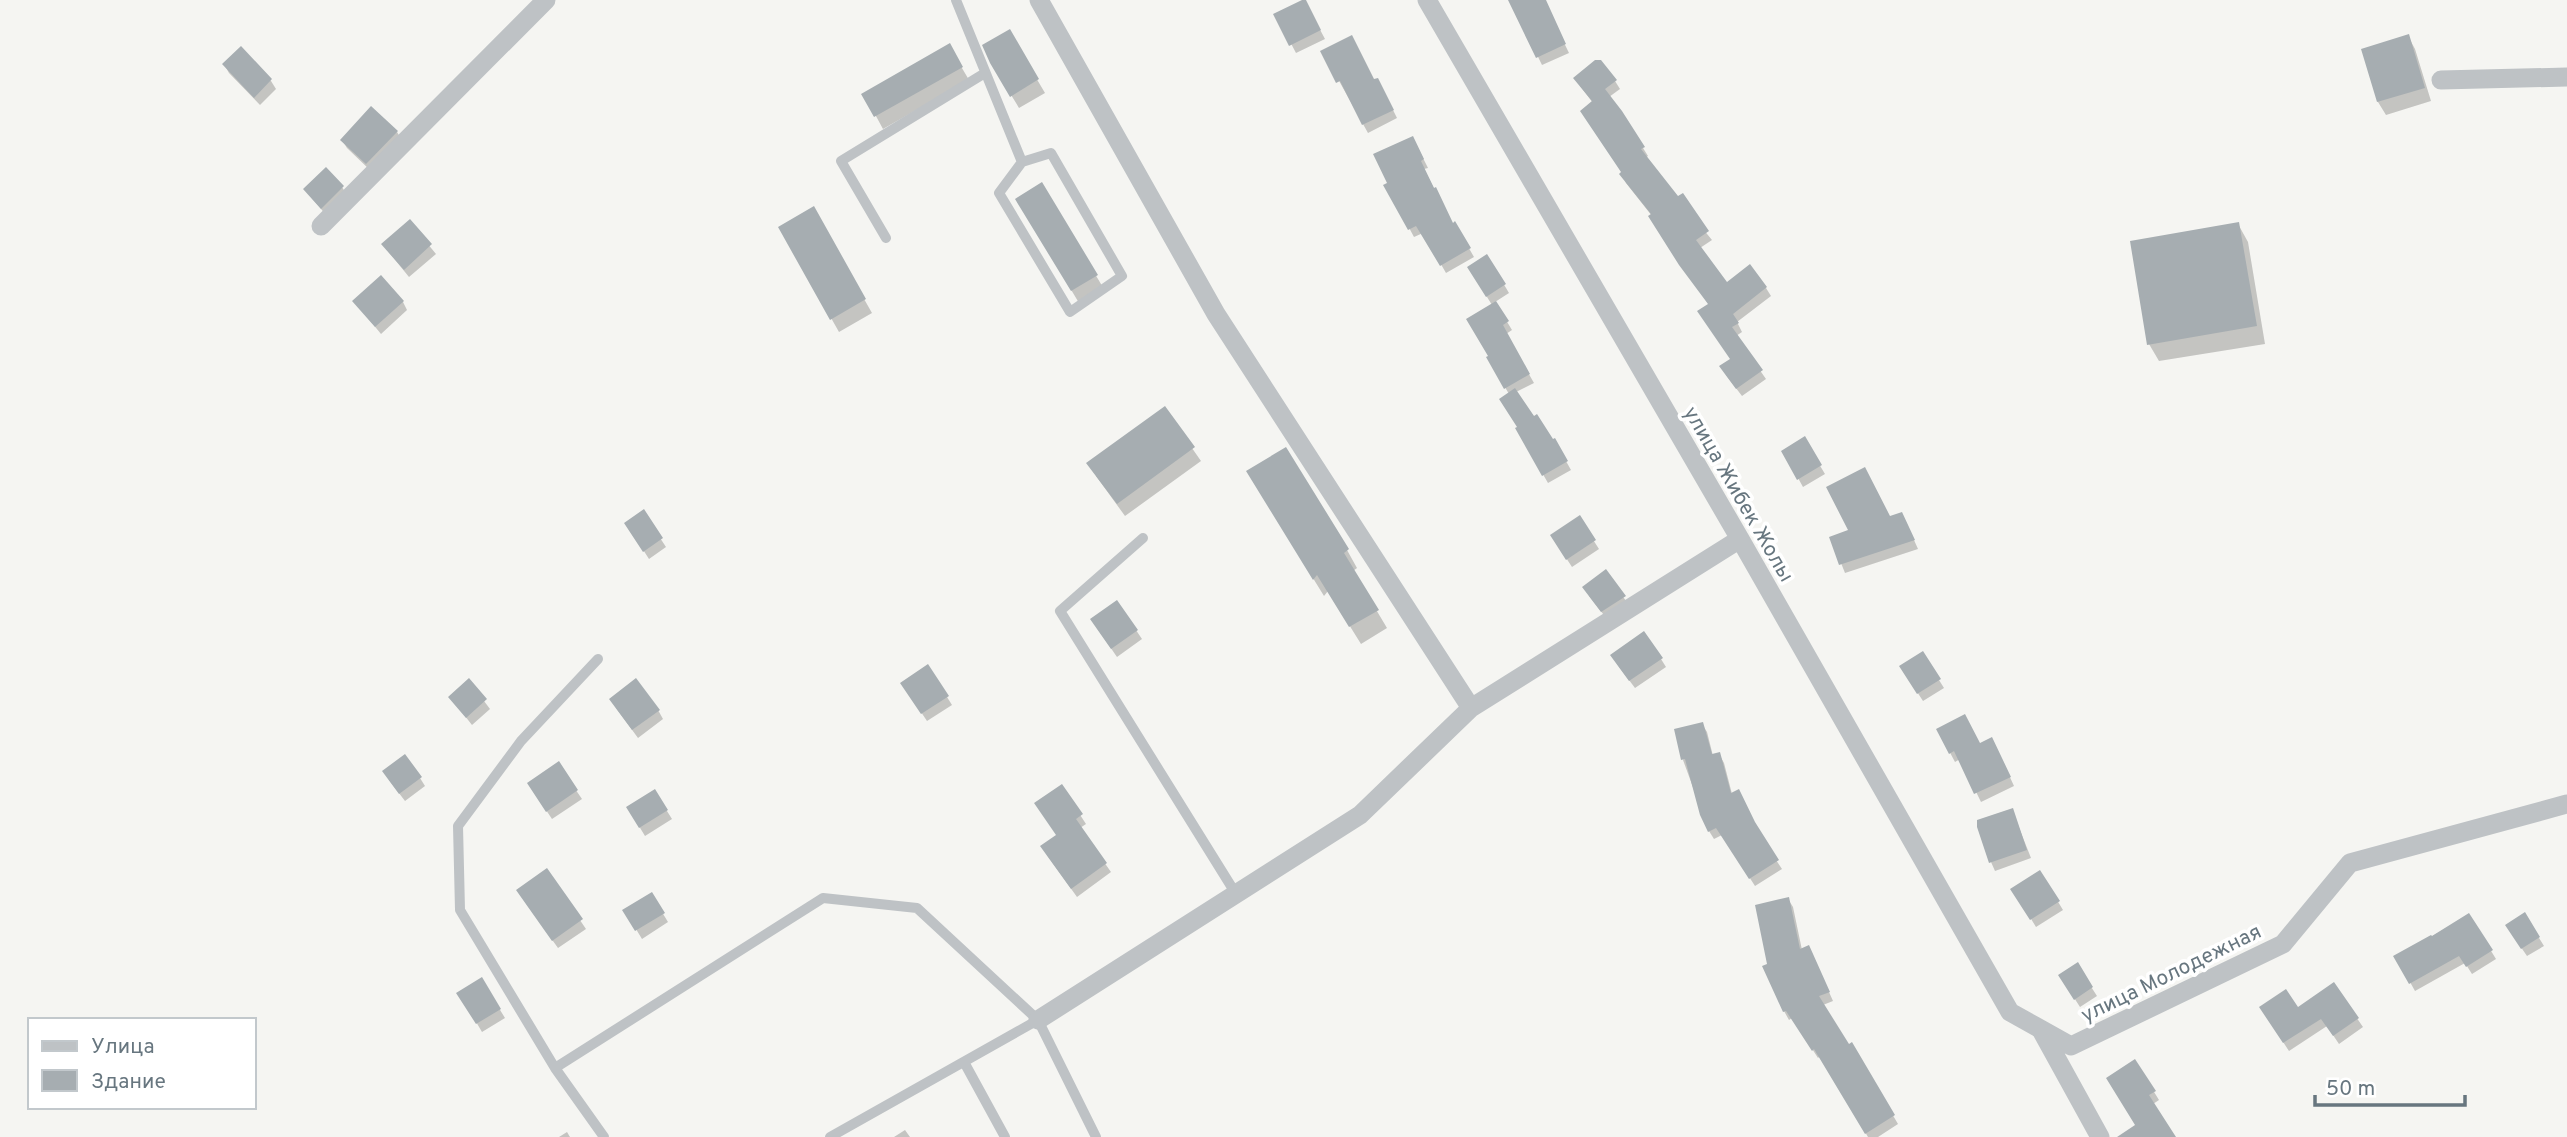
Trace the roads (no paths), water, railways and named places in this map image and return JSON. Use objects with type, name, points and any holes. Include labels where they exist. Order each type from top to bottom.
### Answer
[{"type":"street","points":[[321,226],[545,0]]},
{"type":"street","points":[[1039,0],[1216,314],[1471,708]]},
{"type":"street","name":"улица Жибек Жолы","points":[[1427,0],[1740,539],[2010,1012]]},
{"type":"street","points":[[2441,80],[2567,77]]},
{"type":"street","points":[[1038,1020],[1360,815],[1471,708],[1740,539]]},
{"type":"street","name":"улица Молодежная","points":[[2010,1012],[2071,1046],[2283,944],[2350,863],[2567,804]]},
{"type":"street","points":[[2040,1029],[2100,1137]]},
{"type":"lane","points":[[956,0],[1022,162]]},
{"type":"lane","points":[[886,238],[841,160],[985,73]]},
{"type":"lane","points":[[1051,153],[1122,276],[1070,312],[999,193],[1022,162],[1051,153]]},
{"type":"lane","points":[[1143,538],[1060,611],[1236,895]]},
{"type":"lane","points":[[598,659],[521,741],[458,826],[460,910],[555,1068],[604,1137]]},
{"type":"lane","points":[[555,1068],[823,898],[917,908],[1038,1020],[1096,1137]]},
{"type":"lane","points":[[830,1137],[1038,1020]]},
{"type":"lane","points":[[964,1062],[1005,1137]]}]
